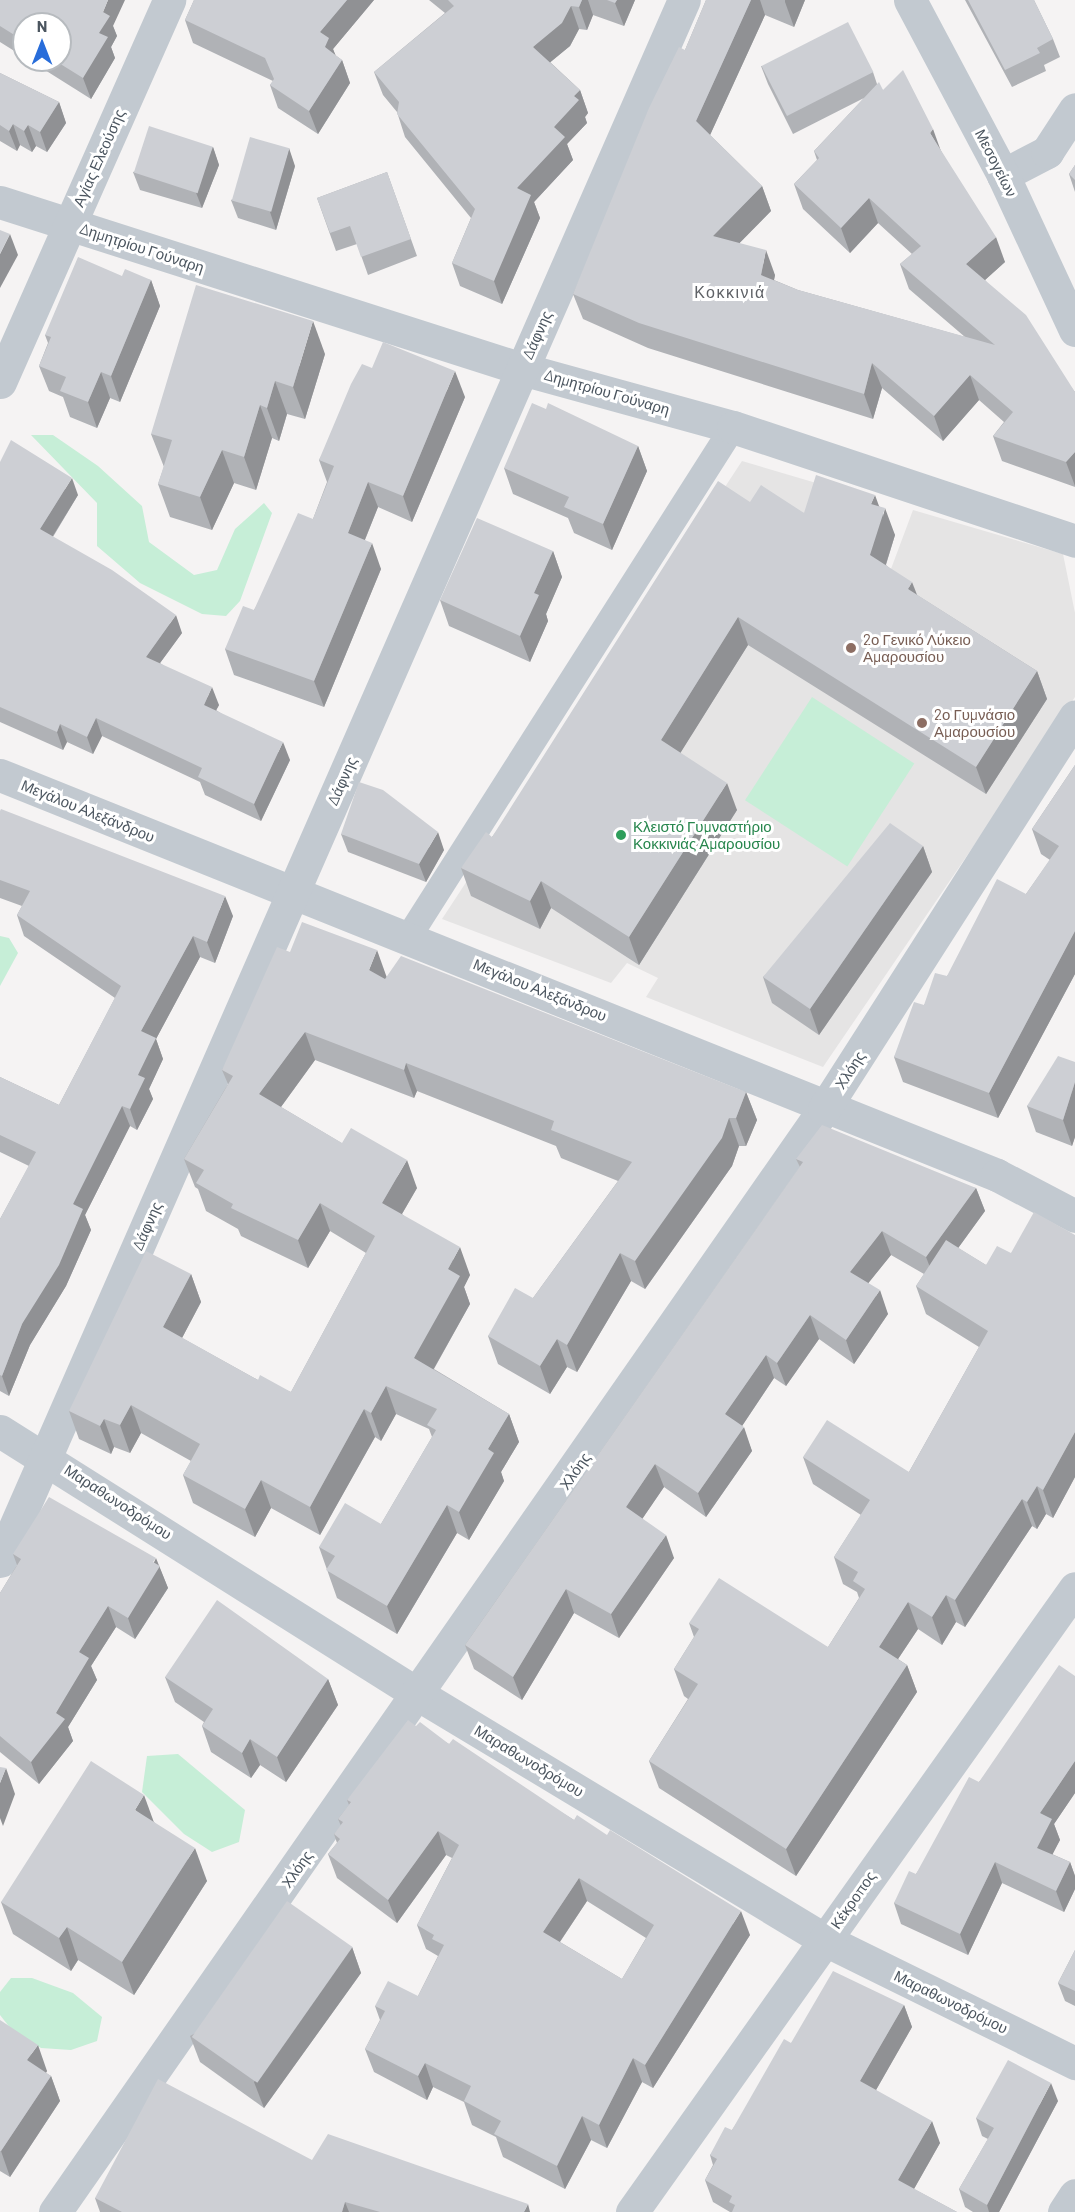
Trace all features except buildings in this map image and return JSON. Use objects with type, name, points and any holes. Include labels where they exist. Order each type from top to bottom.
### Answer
[{"type":"street","name":"Αγίας Ελεούσης","points":[[0,382],[169,0]]},
{"type":"street","name":"Δάφνης","points":[[0,1561],[684,0]]},
{"type":"street","name":"Μεσογείων","points":[[910,0],[1003,175],[1075,330]]},
{"type":"street","points":[[1003,175],[1047,152],[1075,110]]},
{"type":"street","name":"Δημητρίου Γούναρη","points":[[0,202],[522,369],[733,427],[1075,541]]},
{"type":"street","points":[[408,938],[733,427]]},
{"type":"street","name":"Χλόης","points":[[55,2212],[419,1695],[824,1110],[1075,717]]},
{"type":"street","name":"Μεγάλου Αλεξάνδρου","points":[[0,775],[292,894],[408,938],[824,1110],[997,1175],[1075,1216]]},
{"type":"street","name":"Μαραθωνοδρόμου","points":[[0,1431],[46,1456],[419,1695],[825,1940],[1075,2063]]},
{"type":"street","name":"Κέκροπος","points":[[632,2212],[1075,1588]]},
{"type":"street","points":[[1064,2212],[1075,2195]]},
{"type":"shaded area","points":[[742,461],[823,485],[885,585],[913,510],[1063,554],[1075,613],[1075,697],[823,1067],[646,997],[658,978],[627,963],[611,983],[442,919]]},
{"type":"green space","points":[[31,435],[53,435],[98,466],[142,506],[149,542],[194,575],[217,570],[235,529],[264,503],[272,513],[240,601],[226,616],[202,614],[140,583],[97,546],[97,503]]},
{"type":"green space","points":[[812,697],[914,763],[847,867],[745,800]]},
{"type":"green space","points":[[0,936],[9,938],[18,953],[0,986]]},
{"type":"green space","points":[[178,1754],[245,1810],[239,1842],[212,1852],[184,1834],[142,1792],[147,1756]]},
{"type":"green space","points":[[11,1978],[32,1978],[73,1993],[102,2017],[97,2041],[71,2050],[41,2048],[11,2029],[0,2015],[0,1992]]},
{"type":"place","name":"2ο Γενικό Λύκειο Αμαρουσίου","points":[[851,648]]},
{"type":"place","name":"2ο Γυμνάσιο Αμαρουσίου","points":[[922,723]]},
{"type":"place","name":"Κλειστό Γυμναστήριο Κοκκινιάς Αμαρουσίου","points":[[621,835]]},
{"type":"district","name":"Κοκκινιά","points":[[730,292]]}]
